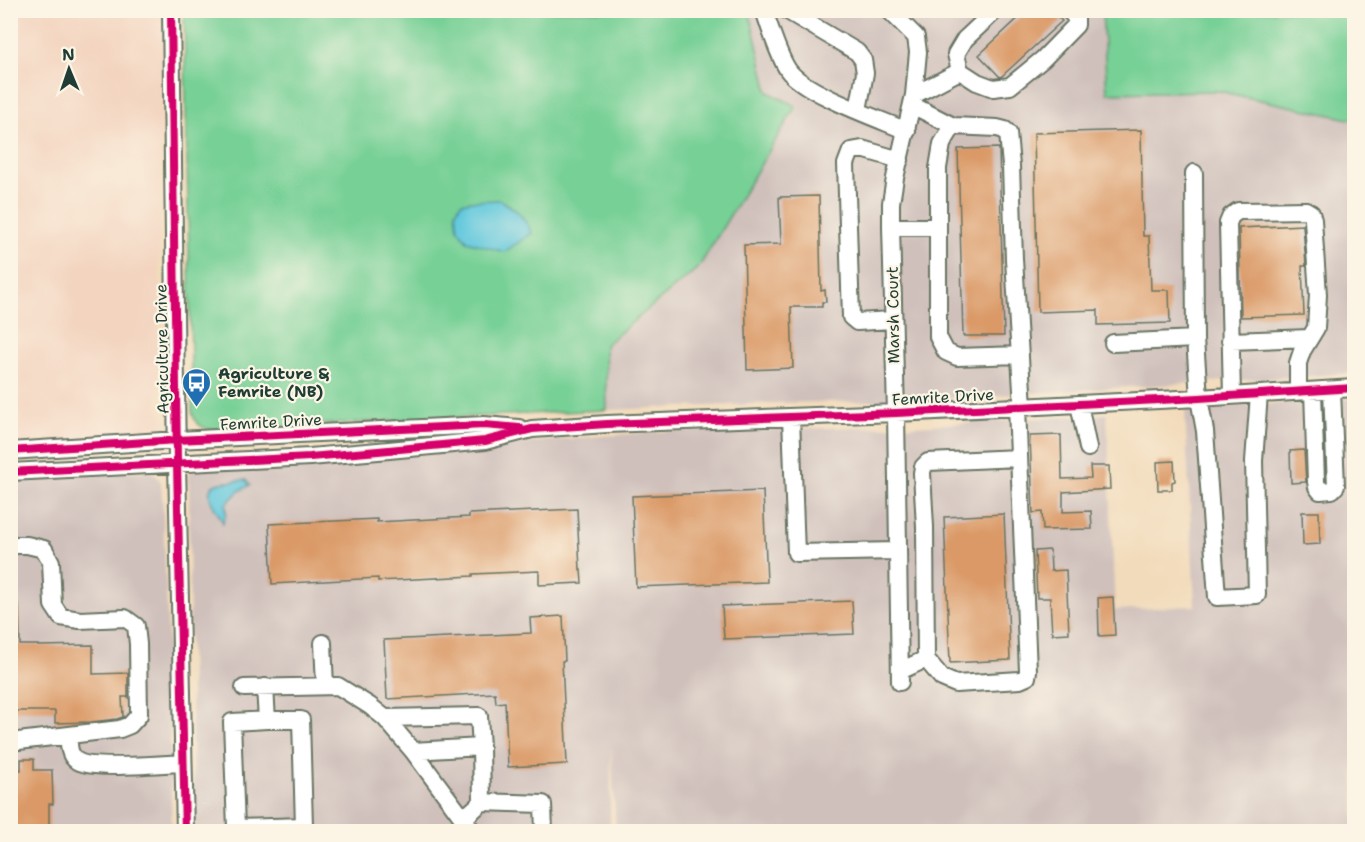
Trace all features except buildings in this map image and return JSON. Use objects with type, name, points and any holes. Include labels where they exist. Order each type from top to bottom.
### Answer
[{"type":"street","name":"Agriculture Drive","points":[[171,10],[185,831]]},
{"type":"street","points":[[764,10],[789,71],[801,83],[907,131]]},
{"type":"street","points":[[786,10],[857,52],[863,60],[865,74],[858,110]]},
{"type":"street","name":"Marsh Court","points":[[889,10],[916,37],[918,52],[913,100],[891,203],[900,676],[926,659]]},
{"type":"street","points":[[996,10],[965,39],[956,54],[960,71],[977,82],[993,88],[1010,86],[1043,59],[1076,26],[1076,18],[1069,10]]},
{"type":"street","points":[[960,71],[913,100],[953,126],[997,128],[1008,133],[1020,355],[1019,458],[1028,671],[1027,677],[1020,680],[956,684],[942,678],[926,659],[923,466],[928,462],[1019,458]]},
{"type":"street","points":[[953,126],[942,144],[938,168],[938,337],[946,352],[957,357],[1020,355]]},
{"type":"street","points":[[893,320],[857,322],[851,317],[846,164],[850,151],[862,149],[900,160]]},
{"type":"street","points":[[1194,173],[1195,339],[1199,398],[1205,432],[1217,597],[1257,595],[1254,461],[1259,394]]},
{"type":"street","points":[[1232,396],[1228,223],[1231,216],[1238,211],[1306,210],[1311,213],[1318,295],[1316,328],[1302,351],[1298,363],[1306,392],[1316,482],[1320,491],[1332,490],[1336,486],[1332,390]]},
{"type":"street","points":[[891,226],[938,227]]},
{"type":"street","points":[[1230,341],[1310,338]]},
{"type":"street","points":[[1113,343],[1195,339]]},
{"type":"street","name":"Femrite Drive","points":[[10,451],[177,440],[484,425],[532,429],[1020,407],[1354,388]]},
{"type":"street","points":[[1078,404],[1088,448]]},
{"type":"street","points":[[791,417],[796,553],[898,551]]},
{"type":"street","name":"Femrite Drive","points":[[10,472],[310,457],[485,441],[532,429]]},
{"type":"street","points":[[898,529],[925,527]]},
{"type":"street","points":[[10,545],[27,545],[44,549],[51,562],[53,605],[61,617],[80,620],[125,618],[136,626],[139,714],[130,725],[120,729],[10,742]]},
{"type":"street","points":[[323,643],[325,686]]},
{"type":"street","points":[[244,688],[338,686],[385,718],[413,751],[468,825],[482,802],[479,716],[385,718]]},
{"type":"street","points":[[265,687],[267,720]]},
{"type":"street","points":[[267,720],[301,720],[304,826],[236,828],[232,722],[267,720]]},
{"type":"street","points":[[69,736],[70,753],[77,761],[101,766],[183,763]]},
{"type":"street","points":[[413,751],[481,747]]},
{"type":"street","points":[[482,802],[543,804],[544,831]]},
{"type":"shaded area","points":[[11,11],[163,11],[157,407],[177,440],[11,451]]},
{"type":"shaded area","points":[[749,11],[1102,11],[1107,93],[1218,91],[1354,119],[1354,373],[922,400],[607,410],[605,345],[699,267],[795,106],[768,92]]},
{"type":"shaded area","points":[[1354,398],[1354,831],[616,831],[611,746],[610,831],[194,831],[189,482],[190,473],[195,469],[406,455],[670,431],[915,426],[1107,414],[1115,610],[1195,606],[1185,410]]},
{"type":"shaded area","points":[[152,471],[161,482],[163,514],[172,831],[11,832],[11,477]]},
{"type":"green space","points":[[184,11],[749,11],[768,92],[796,106],[699,267],[605,345],[607,410],[211,430],[198,424],[192,412]]},
{"type":"green space","points":[[1102,11],[1354,11],[1354,120],[1218,91],[1107,93]]},
{"type":"water","points":[[500,200],[519,214],[532,233],[504,252],[467,241],[458,229],[456,211],[461,203]]},
{"type":"water","points":[[246,480],[250,485],[239,491],[226,504],[223,523],[211,501],[210,489],[217,484]]},
{"type":"cycle path","points":[[171,10],[185,832]]},
{"type":"cycle path","points":[[10,472],[310,457],[485,441],[532,429],[607,424],[896,413],[1354,388]]},
{"type":"cycle path","points":[[10,451],[177,440],[484,425],[520,428]]},
{"type":"place","name":"Agriculture & Femrite (NB)","points":[[197,408]]}]
